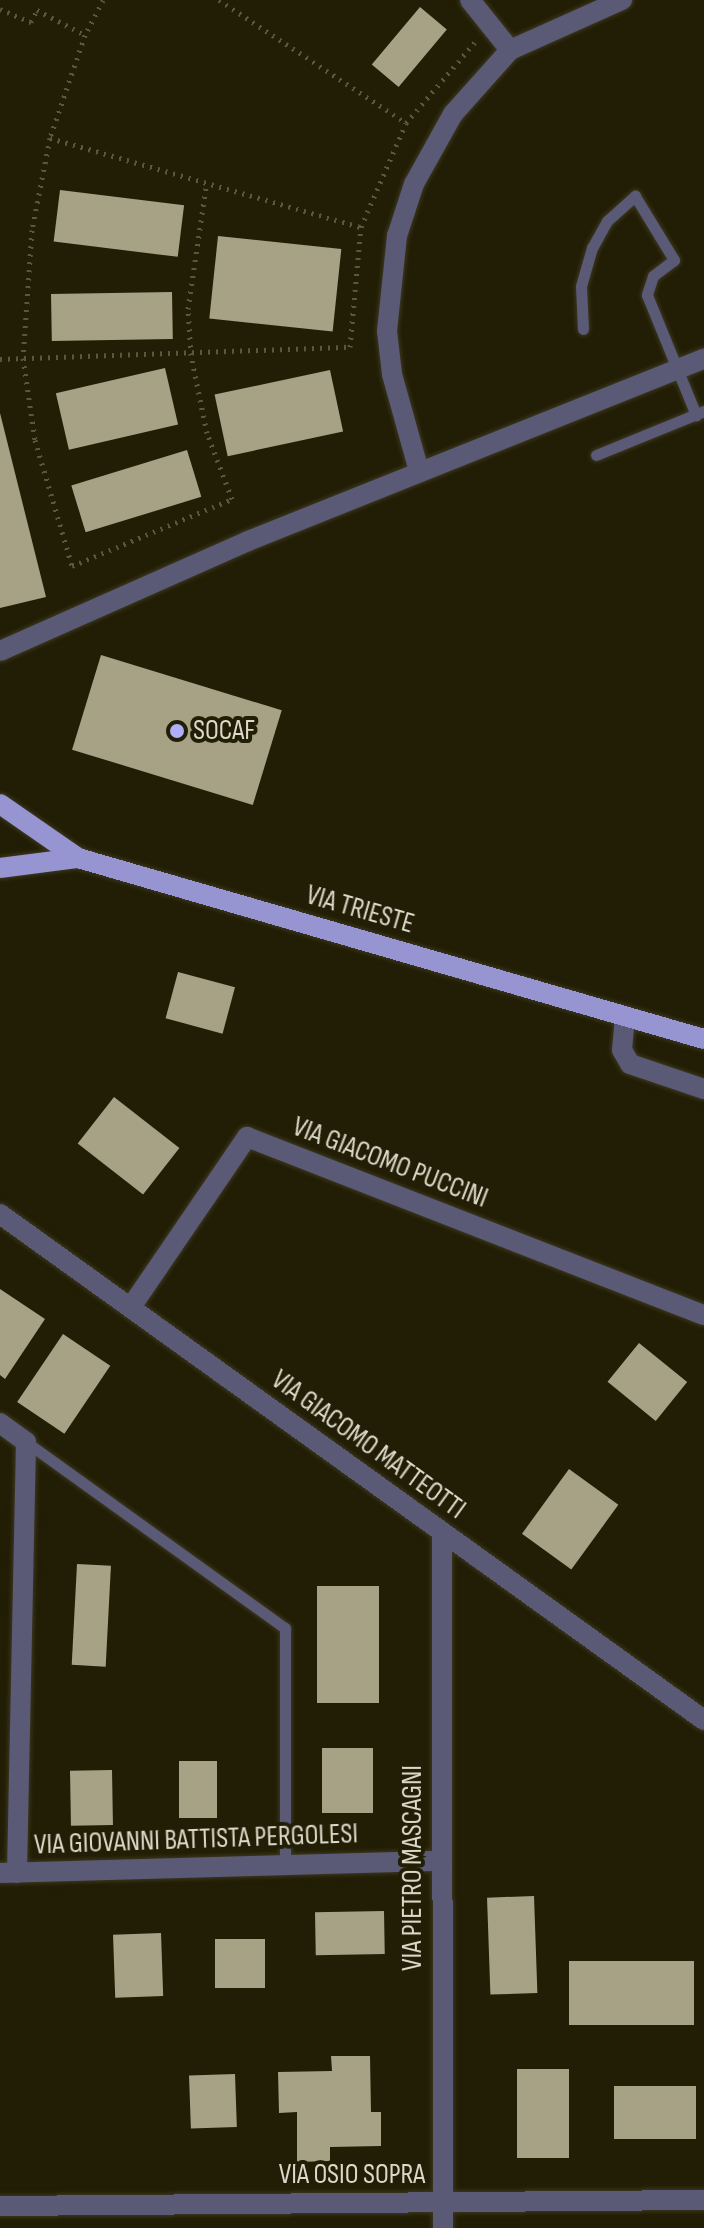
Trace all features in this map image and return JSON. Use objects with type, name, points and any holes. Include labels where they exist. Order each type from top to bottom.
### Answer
[{"type":"main road","points":[[0,804],[78,858]]},
{"type":"main road","points":[[0,868],[78,858]]},
{"type":"main road","name":"VIA TRIESTE","points":[[78,858],[704,1039]]},
{"type":"street","points":[[470,0],[510,50]]},
{"type":"street","points":[[419,471],[392,374],[387,331],[397,236],[414,184],[453,114],[510,50],[622,0]]},
{"type":"street","points":[[0,651],[419,471],[704,359]]},
{"type":"street","points":[[625,1016],[622,1050],[630,1064],[704,1089]]},
{"type":"street","name":"VIA GIACOMO PUCCINI","points":[[131,1307],[247,1137],[704,1315]]},
{"type":"street","name":"VIA GIACOMO MATTEOTTI","points":[[0,1214],[704,1720]]},
{"type":"street","points":[[0,1423],[26,1442],[8,1873]]},
{"type":"street","name":"VIA PIETRO MASCAGNI","points":[[442,1534],[443,2228]]},
{"type":"street","name":"VIA GIOVANNI BATTISTA PERGOLESI","points":[[8,1873],[441,1861]]},
{"type":"street","name":"VIA OSIO SOPRA","points":[[0,2206],[704,2200]]},
{"type":"lane","points":[[583,329],[581,286],[592,248],[607,221],[635,196],[674,260],[653,276],[647,295],[677,369],[700,413],[596,455]]},
{"type":"lane","points":[[26,1442],[285,1628],[285,1865]]},
{"type":"path","points":[[103,0],[85,35],[50,138],[32,230],[23,358],[35,440],[72,566],[232,499],[207,433],[191,355],[190,280],[206,187]]},
{"type":"path","points":[[219,0],[406,123]]},
{"type":"path","points":[[0,9],[31,22],[37,10],[85,35]]},
{"type":"path","points":[[0,359],[191,355],[350,347],[361,227],[406,123],[490,24]]},
{"type":"path","points":[[50,138],[206,187],[361,227]]},
{"type":"building","points":[[420,7],[447,29],[399,87],[372,64]]},
{"type":"building","points":[[60,190],[184,205],[178,257],[54,242]]},
{"type":"building","points":[[218,236],[341,249],[333,332],[209,319]]},
{"type":"building","points":[[172,292],[173,339],[52,341],[51,294]]},
{"type":"building","points":[[165,368],[178,425],[69,450],[56,393]]},
{"type":"building","points":[[330,370],[343,432],[228,456],[215,395]]},
{"type":"building","points":[[0,413],[46,597],[0,608]]},
{"type":"building","points":[[187,450],[201,497],[86,532],[71,485]]},
{"type":"building","name":"SOCAF","points":[[101,655],[282,710],[253,805],[72,750]]},
{"type":"building","points":[[178,972],[235,987],[223,1034],[166,1018]]},
{"type":"building","points":[[114,1097],[179,1148],[143,1195],[78,1143]]},
{"type":"building","points":[[0,1289],[45,1319],[5,1379],[0,1375]]},
{"type":"building","points":[[63,1334],[110,1366],[64,1434],[17,1402]]},
{"type":"building","points":[[639,1343],[687,1382],[656,1421],[608,1382]]},
{"type":"building","points":[[569,1469],[618,1505],[571,1570],[522,1534]]},
{"type":"building","points":[[77,1564],[111,1566],[106,1667],[72,1665]]},
{"type":"building","points":[[317,1586],[379,1586],[379,1703],[317,1703]]},
{"type":"building","points":[[322,1748],[373,1748],[373,1813],[322,1813]]},
{"type":"building","points":[[179,1761],[217,1761],[217,1818],[179,1818]]},
{"type":"building","points":[[112,1770],[113,1825],[71,1826],[70,1771]]},
{"type":"building","points":[[534,1896],[537,1993],[490,1995],[487,1898]]},
{"type":"building","points":[[384,1911],[385,1954],[316,1955],[315,1912]]},
{"type":"building","points":[[161,1933],[163,1996],[115,1998],[113,1935]]},
{"type":"building","points":[[215,1939],[265,1939],[265,1988],[215,1988]]},
{"type":"building","points":[[569,1961],[694,1961],[694,2025],[569,2025]]},
{"type":"building","points":[[331,2056],[370,2056],[371,2112],[381,2112],[381,2146],[330,2147],[330,2161],[297,2162],[297,2112],[279,2113],[278,2072],[332,2071]]},
{"type":"building","points":[[517,2069],[569,2069],[569,2158],[517,2158]]},
{"type":"building","points":[[235,2074],[237,2127],[191,2129],[189,2076]]},
{"type":"building","points":[[614,2086],[696,2086],[696,2139],[614,2139]]},
{"type":"place","name":"SOCAF","points":[[177,731]]}]
